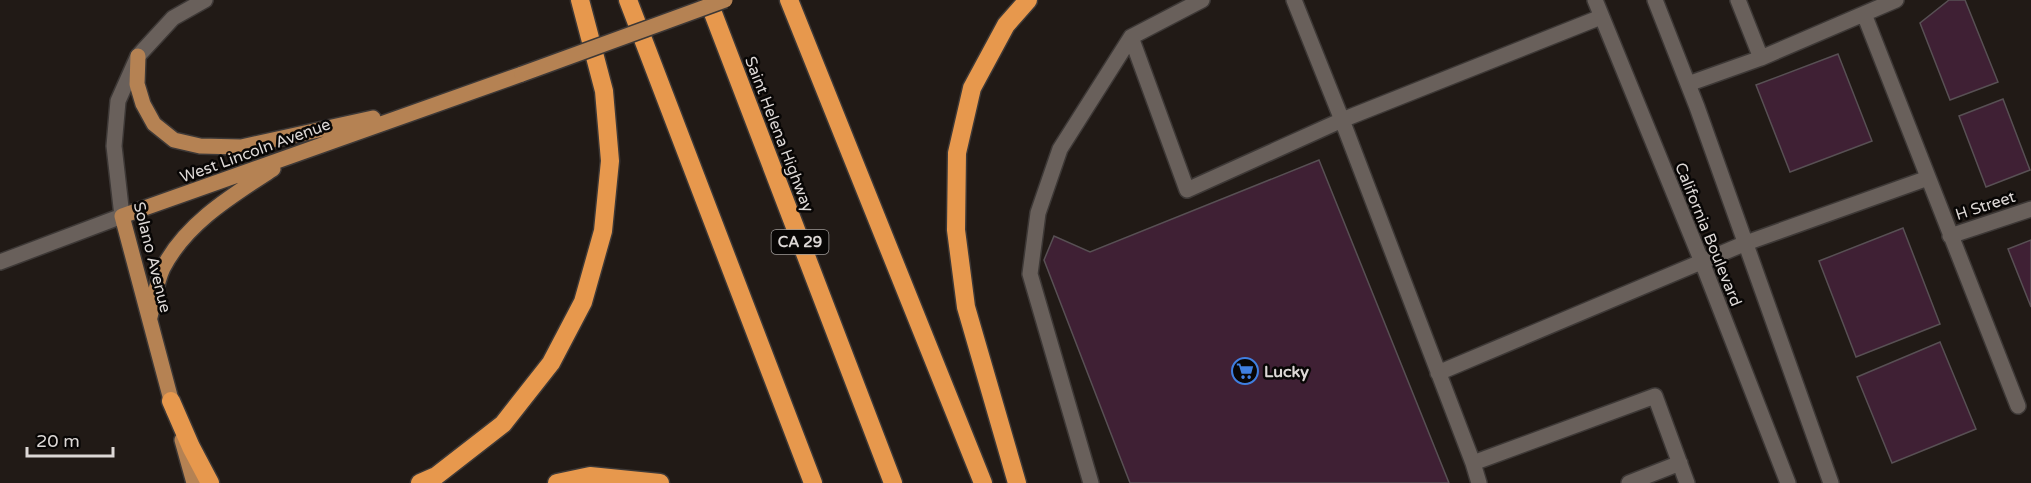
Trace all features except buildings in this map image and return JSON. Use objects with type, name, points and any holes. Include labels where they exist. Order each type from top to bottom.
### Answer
[{"type":"highway","points":[[420,483],[436,476],[503,424],[551,363],[583,302],[603,231],[610,161],[604,92],[580,0]]},
{"type":"highway","points":[[628,0],[813,483]]},
{"type":"highway","name":"Saint Helena Highway","points":[[708,0],[893,483]]},
{"type":"highway","points":[[789,0],[983,483]]},
{"type":"highway","points":[[1017,483],[966,307],[956,230],[957,153],[972,88],[1006,25],[1028,0]]},
{"type":"highway","points":[[171,401],[210,483]]},
{"type":"highway","points":[[557,483],[590,476],[660,483]]},
{"type":"main road","name":"West Lincoln Avenue","points":[[122,216],[725,0]]},
{"type":"main road","points":[[138,56],[137,84],[143,104],[154,124],[174,140],[200,146],[241,147],[440,103]]},
{"type":"main road","points":[[150,317],[163,268],[185,237],[223,202],[296,154]]},
{"type":"main road","name":"Solano Avenue","points":[[122,216],[194,483]]},
{"type":"street","name":"Solano Avenue","points":[[122,216],[114,146],[118,101],[138,56],[173,18],[205,0]]},
{"type":"street","points":[[1091,483],[1030,274],[1038,213],[1060,148],[1131,38],[1202,0]]},
{"type":"street","points":[[1294,0],[1342,120],[1479,483]]},
{"type":"street","name":"California Boulevard","points":[[1595,0],[1702,262],[1788,483]]},
{"type":"street","name":"California Boulevard","points":[[1655,0],[1746,243],[1831,483]]},
{"type":"street","points":[[1737,0],[1761,58]]},
{"type":"street","points":[[1688,84],[1761,58],[1896,0]]},
{"type":"street","points":[[1864,14],[2018,406]]},
{"type":"street","points":[[1131,38],[1187,189],[1342,120],[1601,17]]},
{"type":"street","points":[[1438,372],[1746,243],[1928,178]]},
{"type":"street","name":"H Street","points":[[1950,236],[2031,209]]},
{"type":"street","name":"West Lincoln Avenue","points":[[0,262],[122,216]]},
{"type":"street","points":[[1473,463],[1655,396],[1687,483]]},
{"type":"street","points":[[1629,483],[1680,464]]},
{"type":"place","name":"Lucky","points":[[1245,371]]}]
